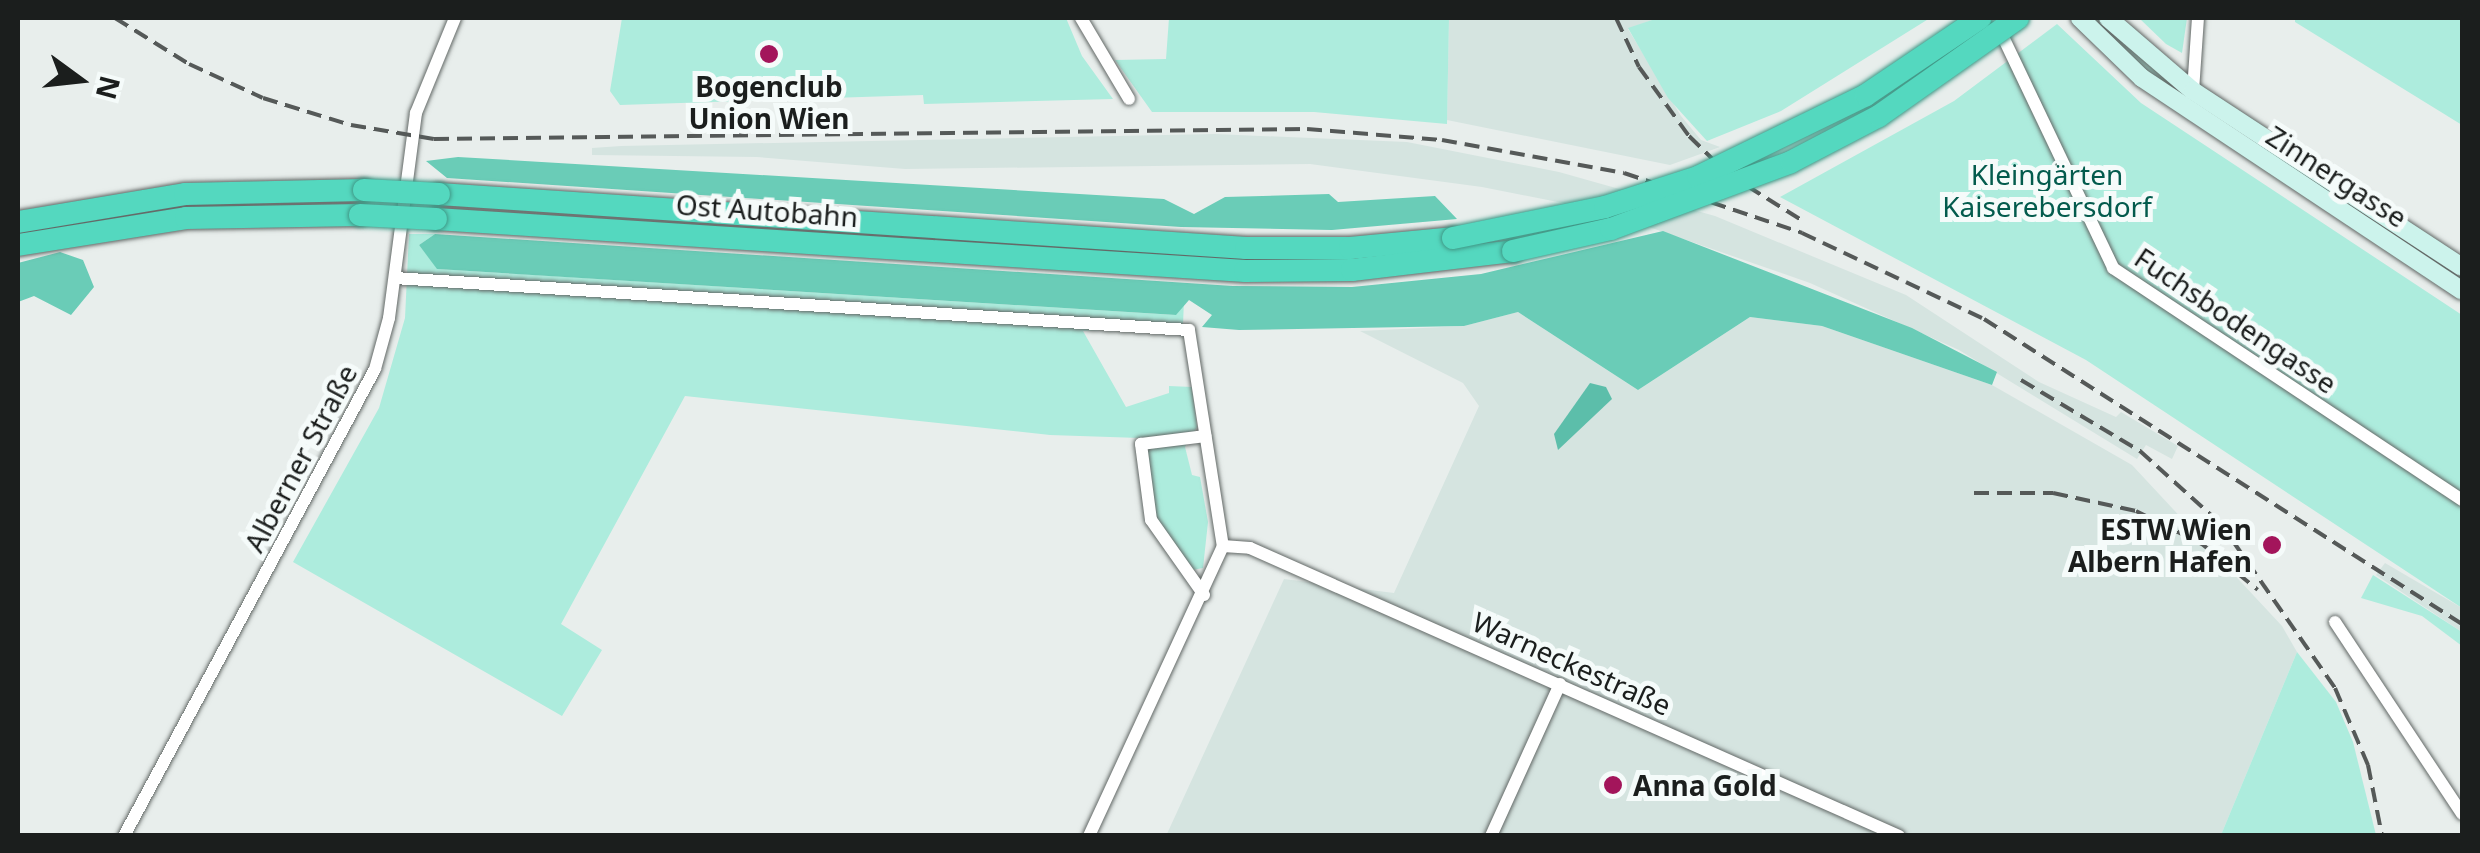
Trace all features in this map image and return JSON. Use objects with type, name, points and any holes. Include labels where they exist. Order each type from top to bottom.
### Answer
[{"type":"highway","name":"Ost Autobahn","points":[[18,222],[185,194],[364,190],[1246,248],[1350,248],[1453,238],[1604,208],[1698,176],[1866,96],[1980,18]]},
{"type":"highway","name":"Ost Autobahn","points":[[18,245],[186,218],[360,215],[1245,271],[1352,270],[1513,252],[1630,223],[1791,162],[1878,116],[2018,18]]},
{"type":"main road","points":[[2080,18],[2142,78],[2187,98]]},
{"type":"main road","points":[[2108,18],[2187,98]]},
{"type":"main road","name":"Zinnergasse","points":[[2187,98],[2462,267]]},
{"type":"main road","name":"Zinnergasse","points":[[2187,98],[2462,290]]},
{"type":"street","name":"Alberner Straße","points":[[124,836],[358,408],[384,344],[416,113],[454,18]]},
{"type":"street","points":[[1080,18],[1129,99]]},
{"type":"street","name":"Fuchsbodengasse","points":[[1994,18],[2113,268],[2462,500]]},
{"type":"street","points":[[2187,98],[2198,18]]},
{"type":"street","points":[[395,278],[1189,330],[1223,546],[1204,595],[1089,836]]},
{"type":"street","points":[[1204,595],[1151,520],[1141,444],[1206,436]]},
{"type":"street","name":"Warneckestraße","points":[[1223,546],[1250,548],[1899,836]]},
{"type":"street","points":[[2336,622],[2462,814]]},
{"type":"street","points":[[1491,836],[1560,684]]},
{"type":"shaded area","points":[[1449,18],[1658,18],[1628,29],[1681,116],[1701,140],[1720,147],[1670,165],[1447,120]]},
{"type":"shaded area","points":[[1215,134],[1407,142],[1559,172],[1715,216],[1906,295],[2039,382],[2116,417],[2121,412],[2178,446],[2172,459],[2146,445],[2137,459],[1959,350],[1810,283],[1603,211],[1482,187],[1310,164],[905,169],[757,157],[592,155],[592,148],[621,146]]},
{"type":"shaded area","points":[[458,157],[1164,199],[1194,214],[1225,197],[1329,194],[1338,202],[1435,196],[1457,219],[1332,230],[1181,227],[447,178],[426,161]]},
{"type":"shaded area","points":[[1663,231],[1912,328],[1997,372],[1992,385],[1822,326],[1750,317],[1638,390],[1518,312],[1464,326],[1239,330],[1202,327],[1212,315],[1189,300],[1176,315],[437,269],[419,245],[435,234],[1233,286],[1352,287],[1481,274]]},
{"type":"shaded area","points":[[60,252],[83,260],[94,287],[71,315],[34,296],[18,302],[18,263]]},
{"type":"shaded area","points":[[1518,312],[1638,390],[1750,317],[1822,326],[1992,385],[2132,465],[2282,626],[2297,652],[2221,835],[1166,836],[1284,579],[1394,593],[1479,406],[1463,383],[1360,331],[1464,326]]},
{"type":"shaded area","points":[[1590,383],[1606,387],[1612,399],[1558,450],[1554,434]]},
{"type":"shaded area","points":[[2385,563],[2462,608],[2462,632],[2376,575]]},
{"type":"green space","name":"Bogenclub Union Wien","points":[[622,18],[1066,18],[1082,56],[1113,99],[924,104],[923,95],[620,105],[610,91]]},
{"type":"green space","points":[[1169,18],[1449,18],[1447,124],[1314,112],[1152,112],[1115,60],[1166,59]]},
{"type":"green space","points":[[1658,18],[1930,18],[1781,111],[1707,141],[1668,98],[1628,28]]},
{"type":"green space","points":[[2090,18],[2099,18],[2192,99],[2462,275],[2462,282],[2138,65]]},
{"type":"green space","points":[[2139,18],[2187,18],[2182,53],[2166,44]]},
{"type":"green space","points":[[2295,18],[2462,18],[2462,125],[2295,22]]},
{"type":"green space","name":"Kleingärten Kaiserebersdorf","points":[[2057,24],[2141,103],[2462,315],[2462,608],[2086,360],[1780,197],[1954,101]]},
{"type":"green space","points":[[409,234],[435,234],[419,245],[438,269],[1175,315],[1184,300],[1183,325],[1083,331],[1126,407],[1169,393],[1169,386],[1192,387],[1197,427],[1185,447],[1192,475],[1200,477],[1208,522],[1203,568],[1192,570],[1155,517],[1140,438],[1050,435],[685,396],[561,624],[602,650],[562,716],[293,562],[379,408],[405,318]]},
{"type":"green space","points":[[2373,575],[2462,632],[2462,646],[2422,616],[2361,598]]},
{"type":"green space","points":[[2297,652],[2336,702],[2353,742],[2376,835],[2221,835]]},
{"type":"railway","points":[[115,18],[189,64],[263,98],[351,125],[434,139],[1307,129],[1442,140],[1624,173],[1802,233],[1984,319],[2462,624]]},
{"type":"railway","points":[[1616,18],[1639,67],[1689,136],[1728,174],[1803,221]]},
{"type":"railway","points":[[2021,380],[2140,451],[2221,524],[2335,688],[2368,765],[2382,836]]},
{"type":"railway","points":[[1974,493],[2053,493],[2136,511],[2202,544],[2258,590]]},
{"type":"place","name":"Bogenclub Union Wien","points":[[769,54]]},
{"type":"place","name":"ESTW Wien Albern Hafen","points":[[2272,545]]},
{"type":"place","name":"Anna Gold","points":[[1613,785]]}]
